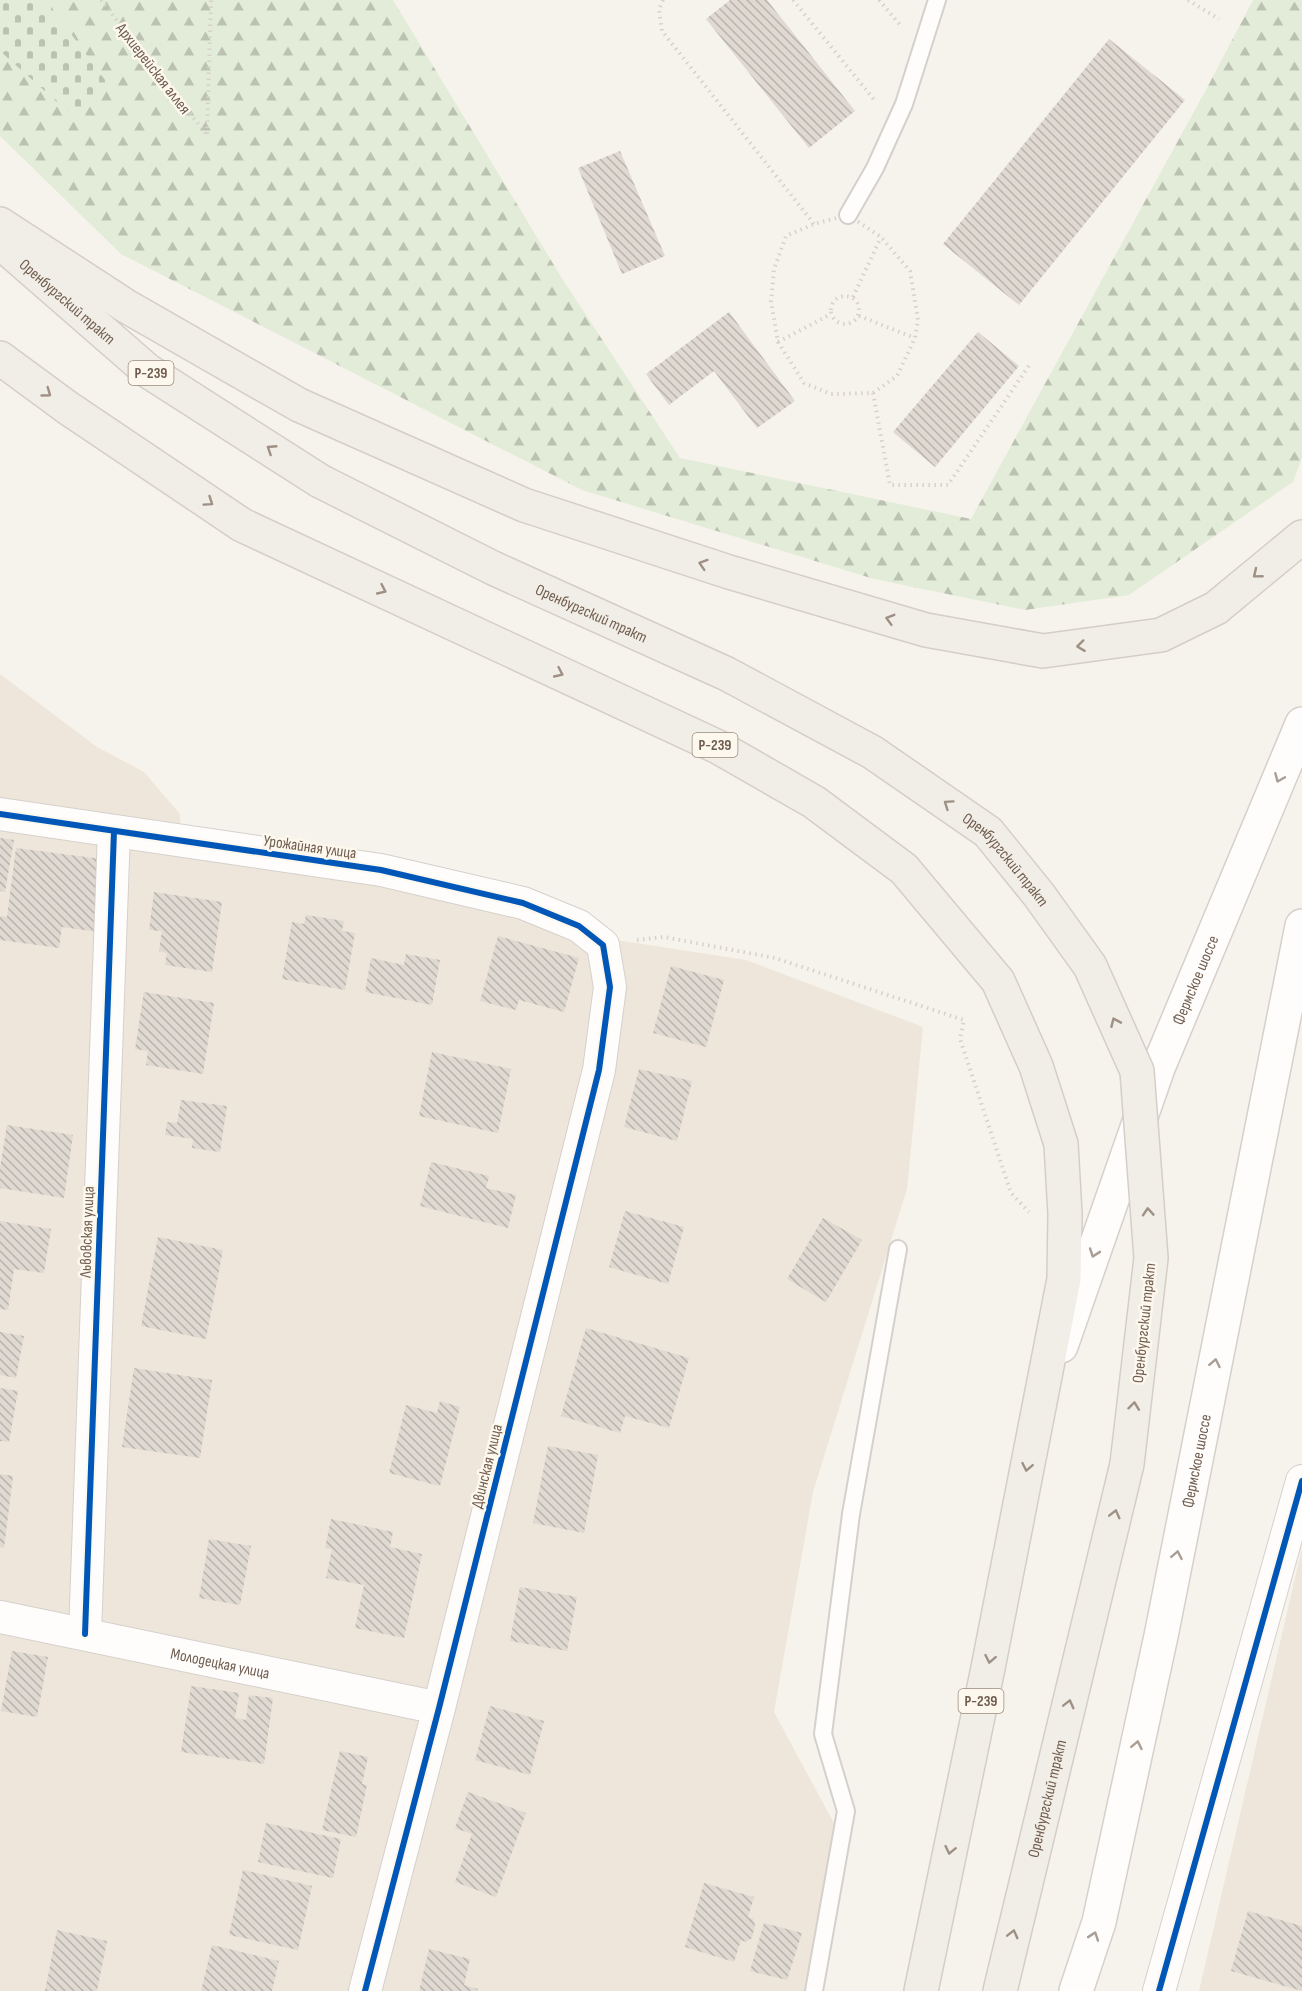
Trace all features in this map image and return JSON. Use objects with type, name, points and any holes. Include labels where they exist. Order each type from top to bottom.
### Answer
[{"type":"main road","name":"Оренбургский тракт","points":[[0,224],[126,306],[299,405],[514,500],[729,572],[926,630],[1043,651],[1161,635],[1216,608],[1302,537]]},
{"type":"main road","name":"Оренбургский тракт","points":[[0,242],[148,371],[320,481],[494,568],[727,674],[872,752],[988,832],[1039,895],[1090,966],[1137,1071],[1151,1258],[1127,1464],[1000,1991]]},
{"type":"main road","name":"Р-239","points":[[0,358],[68,408],[242,525],[718,747],[814,802],[904,869],[998,981],[1036,1066],[1061,1144],[1065,1214],[1064,1279],[988,1668],[921,1991]]},
{"type":"main road","name":"Фермское шоссе","points":[[1039,1410],[1158,1068],[1302,724]]},
{"type":"main road","name":"Фермское шоссе","points":[[1076,1991],[1099,1922],[1161,1636],[1302,926]]},
{"type":"street","name":"Урожайная улица","points":[[0,814],[381,870],[523,903],[579,926],[603,945]]},
{"type":"street","name":"Львовская улица","points":[[85,1634],[114,831]]},
{"type":"street","name":"Двинская улица","points":[[365,1991],[439,1708],[599,1070],[610,987],[603,945]]},
{"type":"street","points":[[1159,1991],[1302,1481]]},
{"type":"street","name":"Молодецкая улица","points":[[0,1617],[439,1708]]},
{"type":"lane","points":[[848,214],[874,168],[904,104],[938,0]]},
{"type":"lane","points":[[814,1991],[846,1811],[823,1734],[851,1514],[898,1249]]},
{"type":"path","points":[[663,0],[659,9],[662,31],[814,224]]},
{"type":"path","points":[[794,0],[894,123]]},
{"type":"path","points":[[1188,0],[1219,19]]},
{"type":"path","points":[[848,214],[881,237],[910,272],[918,320],[915,338],[897,376],[873,393],[831,394],[804,382],[778,342],[771,302],[774,269],[786,236],[814,224],[848,214]]},
{"type":"path","points":[[852,297],[881,237]]},
{"type":"path","points":[[839,296],[852,297],[858,302],[860,308],[855,322],[841,324],[831,314],[831,307],[839,296]]},
{"type":"path","points":[[778,342],[831,314]]},
{"type":"path","points":[[859,316],[915,338]]},
{"type":"path","points":[[873,393],[890,485],[948,485],[1030,364]]},
{"type":"path","points":[[603,945],[664,937],[775,958],[964,1020],[960,1039],[1011,1193],[1032,1215]]},
{"type":"shaded area","points":[[0,674],[97,747],[144,772],[180,814],[180,832],[346,879],[603,938],[746,960],[923,1027],[907,1189],[813,1492],[774,1712],[835,1825],[831,1941],[819,1991],[0,1991]]},
{"type":"shaded area","points":[[1302,1548],[1302,1991],[1199,1991]]},
{"type":"green space","points":[[0,0],[393,0],[563,280],[680,458],[971,519],[1253,0],[1302,0],[1302,457],[1293,482],[1129,595],[1025,610],[874,579],[582,490],[121,254],[0,136]]},
{"type":"green space","points":[[0,0],[46,0],[108,84],[76,119],[0,51]]},
{"type":"building","points":[[730,0],[767,0],[855,111],[809,148],[706,19]]},
{"type":"building","points":[[1109,39],[1185,100],[1019,305],[943,244]]},
{"type":"building","points":[[620,151],[665,256],[622,274],[578,168]]},
{"type":"building","points":[[729,312],[795,401],[757,428],[714,371],[669,405],[646,374]]},
{"type":"building","points":[[978,332],[1019,366],[935,467],[893,432]]},
{"type":"building","points":[[0,838],[14,840],[5,892],[0,891]]},
{"type":"building","points":[[16,848],[109,860],[99,932],[62,927],[59,948],[0,940],[0,916],[7,917]]},
{"type":"building","points":[[154,892],[222,902],[212,972],[165,965],[167,953],[159,951],[162,931],[149,930]]},
{"type":"building","points":[[306,915],[344,921],[342,931],[355,933],[345,990],[282,979],[292,922],[304,924]]},
{"type":"building","points":[[498,936],[579,958],[564,1012],[519,1000],[516,1010],[480,1001]]},
{"type":"building","points":[[406,954],[440,960],[432,1005],[365,992],[371,958],[404,965]]},
{"type":"building","points":[[671,966],[724,980],[706,1047],[653,1033]]},
{"type":"building","points":[[144,992],[214,1003],[203,1074],[146,1065],[148,1051],[135,1049]]},
{"type":"building","points":[[432,1052],[511,1069],[498,1133],[419,1116]]},
{"type":"building","points":[[639,1069],[692,1081],[677,1141],[624,1127]]},
{"type":"building","points":[[181,1100],[227,1106],[220,1152],[192,1148],[193,1139],[165,1135],[167,1122],[177,1123]]},
{"type":"building","points":[[7,1125],[73,1135],[64,1198],[0,1188],[0,1168]]},
{"type":"building","points":[[431,1162],[489,1176],[486,1188],[516,1195],[508,1228],[420,1206]]},
{"type":"building","points":[[625,1211],[684,1227],[668,1284],[609,1267]]},
{"type":"building","points":[[823,1218],[862,1240],[826,1302],[787,1279]]},
{"type":"building","points":[[0,1221],[51,1229],[44,1273],[14,1269],[8,1310],[0,1309]]},
{"type":"building","points":[[158,1237],[223,1250],[206,1339],[141,1326]]},
{"type":"building","points":[[586,1328],[689,1358],[669,1428],[625,1416],[620,1433],[561,1416]]},
{"type":"building","points":[[0,1332],[24,1336],[16,1378],[0,1375]]},
{"type":"building","points":[[134,1368],[212,1380],[200,1458],[122,1447]]},
{"type":"building","points":[[0,1388],[18,1391],[9,1442],[0,1441]]},
{"type":"building","points":[[440,1401],[460,1407],[440,1486],[389,1473],[406,1405],[437,1413]]},
{"type":"building","points":[[548,1446],[598,1455],[584,1533],[533,1523]]},
{"type":"building","points":[[0,1474],[13,1476],[4,1548],[0,1547]]},
{"type":"building","points":[[331,1519],[393,1532],[390,1547],[422,1554],[404,1638],[355,1628],[364,1585],[326,1578],[332,1549],[325,1548]]},
{"type":"building","points":[[209,1539],[251,1546],[240,1605],[199,1598]]},
{"type":"building","points":[[520,1587],[577,1597],[567,1651],[510,1641]]},
{"type":"building","points":[[12,1651],[48,1657],[37,1717],[1,1711]]},
{"type":"building","points":[[191,1686],[239,1693],[235,1718],[246,1720],[249,1695],[273,1698],[264,1764],[181,1752]]},
{"type":"building","points":[[490,1706],[544,1721],[530,1775],[475,1760]]},
{"type":"building","points":[[340,1751],[368,1757],[362,1784],[367,1785],[356,1837],[322,1830]]},
{"type":"building","points":[[468,1792],[526,1813],[496,1897],[455,1882],[472,1834],[455,1828]]},
{"type":"building","points":[[266,1823],[341,1839],[333,1878],[258,1862]]},
{"type":"building","points":[[243,1870],[312,1886],[298,1950],[229,1935]]},
{"type":"building","points":[[704,1883],[754,1897],[748,1917],[753,1919],[755,1925],[752,1938],[746,1942],[741,1940],[734,1962],[685,1947]]},
{"type":"building","points":[[1248,1911],[1302,1926],[1302,1991],[1231,1971]]},
{"type":"building","points":[[764,1923],[802,1933],[787,1980],[750,1971]]},
{"type":"building","points":[[57,1930],[107,1941],[97,1991],[45,1991]]},
{"type":"building","points":[[212,1945],[279,1961],[272,1991],[201,1991]]},
{"type":"building","points":[[429,1949],[470,1959],[464,1985],[478,1989],[477,1991],[419,1991]]},
{"type":"cycle path","points":[[0,814],[381,870],[523,903],[579,926],[603,945],[610,987],[599,1070],[439,1708],[365,1991]]},
{"type":"cycle path","points":[[85,1634],[114,831]]},
{"type":"cycle path","points":[[1159,1991],[1302,1481]]}]
